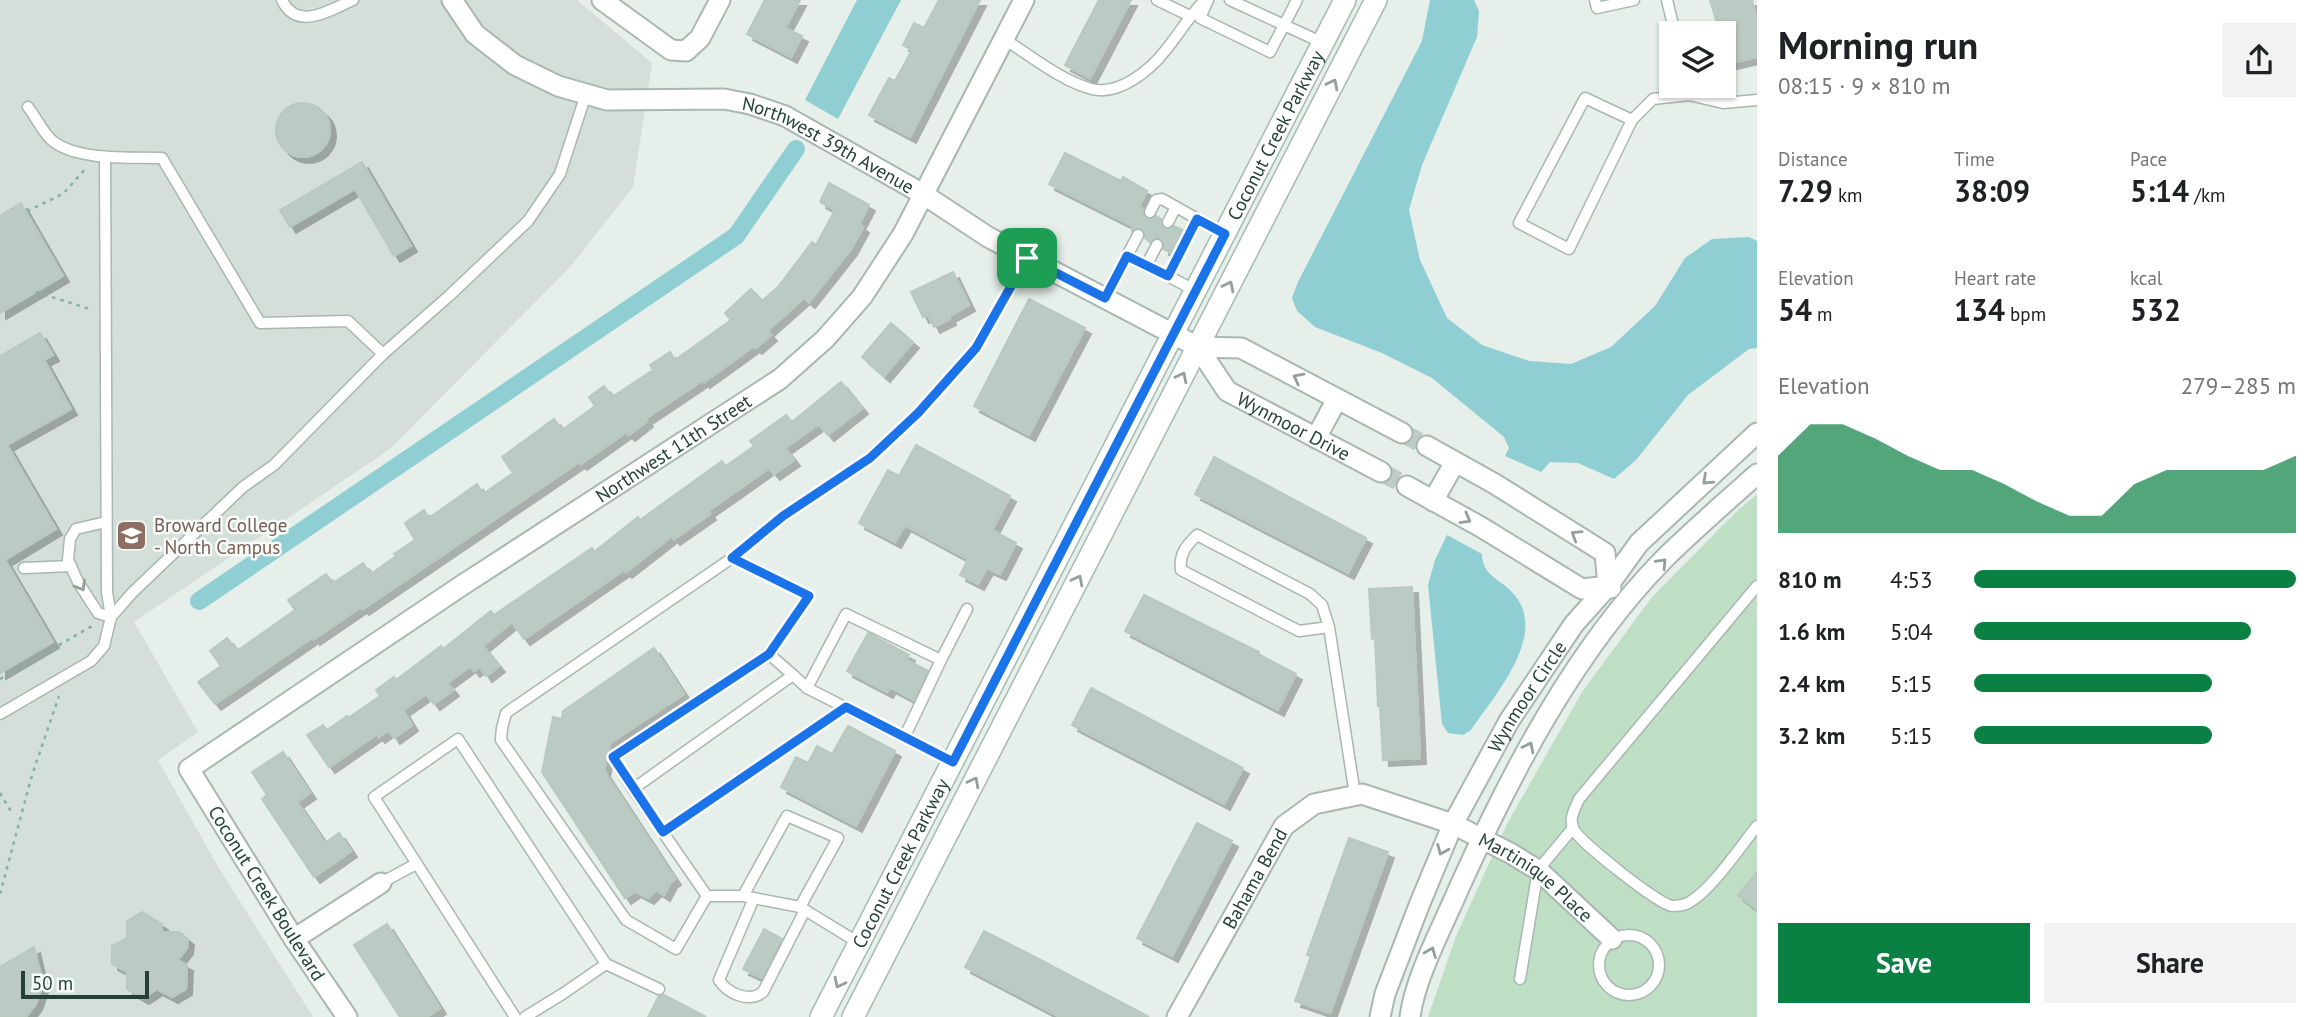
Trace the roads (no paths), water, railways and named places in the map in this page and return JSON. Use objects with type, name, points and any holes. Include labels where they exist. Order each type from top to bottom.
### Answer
[{"type":"main road","name":"Coconut Creek Parkway","points":[[821,1017],[1345,0]]},
{"type":"main road","name":"Coconut Creek Parkway","points":[[853,1017],[1376,0]]},
{"type":"main road","points":[[873,979],[876,943],[952,796],[953,762]]},
{"type":"street","name":"Northwest 39th Avenue","points":[[452,0],[475,34],[515,65],[558,86],[607,100],[724,99],[750,104],[785,116],[923,194],[988,237],[1198,347]]},
{"type":"street","points":[[603,0],[671,50],[687,51],[700,37],[720,0]]},
{"type":"street","name":"Northwest 11th Street","points":[[189,769],[461,586],[780,379],[825,339],[862,297],[903,234],[1024,0]]},
{"type":"street","points":[[1198,347],[1241,348],[1402,433]]},
{"type":"street","name":"Wynmoor Drive","points":[[1198,347],[1227,391],[1381,472]]},
{"type":"street","points":[[1315,438],[1337,399]]},
{"type":"street","name":"Wynmoor Circle","points":[[1380,1017],[1385,994],[1453,824],[1508,721],[1574,624],[1608,586],[1640,543],[1757,434]]},
{"type":"street","points":[[1427,446],[1605,553],[1608,586]]},
{"type":"street","points":[[1433,501],[1455,462]]},
{"type":"street","name":"Wynmoor Circle","points":[[1410,1017],[1430,953],[1482,837],[1535,735],[1600,635],[1662,561],[1757,474]]},
{"type":"street","points":[[1406,486],[1582,589],[1608,586],[1630,599]]},
{"type":"street","name":"Coconut Creek Boulevard","points":[[189,769],[294,939],[347,1017]]},
{"type":"street","name":"Bahama Bend","points":[[1177,1017],[1284,825],[1314,804],[1362,794],[1453,824]]},
{"type":"street","name":"Martinique Place","points":[[1453,824],[1482,837],[1538,870],[1612,939]]},
{"type":"street","points":[[294,939],[381,883]]},
{"type":"lane","points":[[282,0],[292,13],[302,18],[314,18],[353,0]]},
{"type":"lane","points":[[1157,0],[1190,16]]},
{"type":"lane","points":[[1004,39],[1065,77],[1094,90],[1108,90],[1127,83],[1165,52],[1190,16],[1207,0]]},
{"type":"lane","points":[[1207,0],[1200,18],[1270,52],[1297,0]]},
{"type":"lane","points":[[1230,0],[1323,43]]},
{"type":"lane","points":[[1595,0],[1597,8],[1634,0]]},
{"type":"lane","points":[[1667,0],[1672,21]]},
{"type":"lane","points":[[111,617],[132,593],[243,487],[274,465],[383,354],[528,221],[560,174],[586,94]]},
{"type":"lane","points":[[1632,120],[1586,98],[1519,223],[1569,248],[1632,120],[1653,99],[1659,97]]},
{"type":"lane","points":[[1710,98],[1723,103],[1757,100]]},
{"type":"lane","points":[[28,107],[52,141],[67,149],[101,156],[162,158],[260,323],[348,321],[383,354]]},
{"type":"lane","points":[[0,714],[91,661],[104,646],[111,617],[107,592],[101,156]]},
{"type":"lane","points":[[1150,212],[1156,201],[1162,199],[1225,234]]},
{"type":"lane","points":[[1168,222],[1176,208]]},
{"type":"lane","points":[[1168,276],[1197,219]]},
{"type":"lane","points":[[1105,298],[1138,235]]},
{"type":"lane","points":[[1146,266],[1157,245]]},
{"type":"lane","points":[[1127,256],[1196,291]]},
{"type":"lane","points":[[707,896],[676,949],[626,920],[501,740],[506,713],[732,558],[783,516],[870,458],[918,413],[976,348],[1027,258]]},
{"type":"lane","points":[[106,522],[76,529],[70,539],[68,560],[78,583],[98,613],[111,617]]},
{"type":"lane","points":[[1329,627],[1299,631],[1181,570],[1180,559],[1186,546],[1197,535],[1310,594],[1322,605],[1329,627],[1355,795]]},
{"type":"lane","points":[[707,896],[613,757],[769,654],[809,596],[732,558]]},
{"type":"lane","points":[[24,568],[71,566]]},
{"type":"lane","points":[[1757,586],[1579,799],[1571,816],[1573,828],[1587,844],[1657,899],[1672,906],[1687,904],[1706,889],[1757,826]]},
{"type":"lane","points":[[905,736],[967,610]]},
{"type":"lane","points":[[807,688],[846,614],[941,660]]},
{"type":"lane","points":[[769,654],[807,688],[953,762]]},
{"type":"lane","points":[[633,789],[793,675]]},
{"type":"lane","points":[[663,832],[846,707]]},
{"type":"lane","points":[[515,1017],[374,797],[457,739],[606,964],[659,989]]},
{"type":"lane","points":[[743,896],[787,816],[838,838],[763,992],[756,998],[745,998],[726,989],[719,980],[754,898]]},
{"type":"lane","points":[[1520,979],[1538,870],[1573,828]]},
{"type":"lane","points":[[381,883],[416,864]]},
{"type":"lane","points":[[707,896],[743,896],[803,908],[859,943]]},
{"type":"lane","points":[[1632,934],[1642,937],[1656,951],[1659,970],[1656,979],[1643,992],[1624,995],[1614,992],[1606,985],[1601,976],[1600,956],[1612,939],[1632,934]]},
{"type":"lane","points":[[525,1017],[606,964]]},
{"type":"water","points":[[857,0],[901,0],[838,119],[805,100]]},
{"type":"water","points":[[1430,0],[1474,0],[1479,11],[1477,37],[1422,165],[1409,210],[1420,260],[1447,318],[1482,345],[1529,361],[1571,364],[1611,347],[1655,306],[1685,258],[1712,239],[1749,237],[1757,241],[1757,348],[1749,349],[1688,395],[1636,460],[1614,479],[1578,463],[1550,462],[1541,472],[1505,456],[1509,448],[1504,437],[1432,378],[1382,353],[1315,327],[1297,311],[1292,298],[1422,41]]},
{"type":"water","points":[[1447,535],[1482,554],[1488,572],[1511,591],[1522,607],[1525,625],[1523,644],[1505,681],[1471,730],[1463,735],[1448,733],[1442,724],[1428,585],[1435,560]]},
{"type":"waterway","points":[[199,601],[736,236],[796,149]]},
{"type":"tunnel","points":[[1402,433],[1427,446]]},
{"type":"tunnel","points":[[1381,472],[1407,486]]},
{"type":"place","name":"Broward College - North Campus","points":[[131,536]]}]
